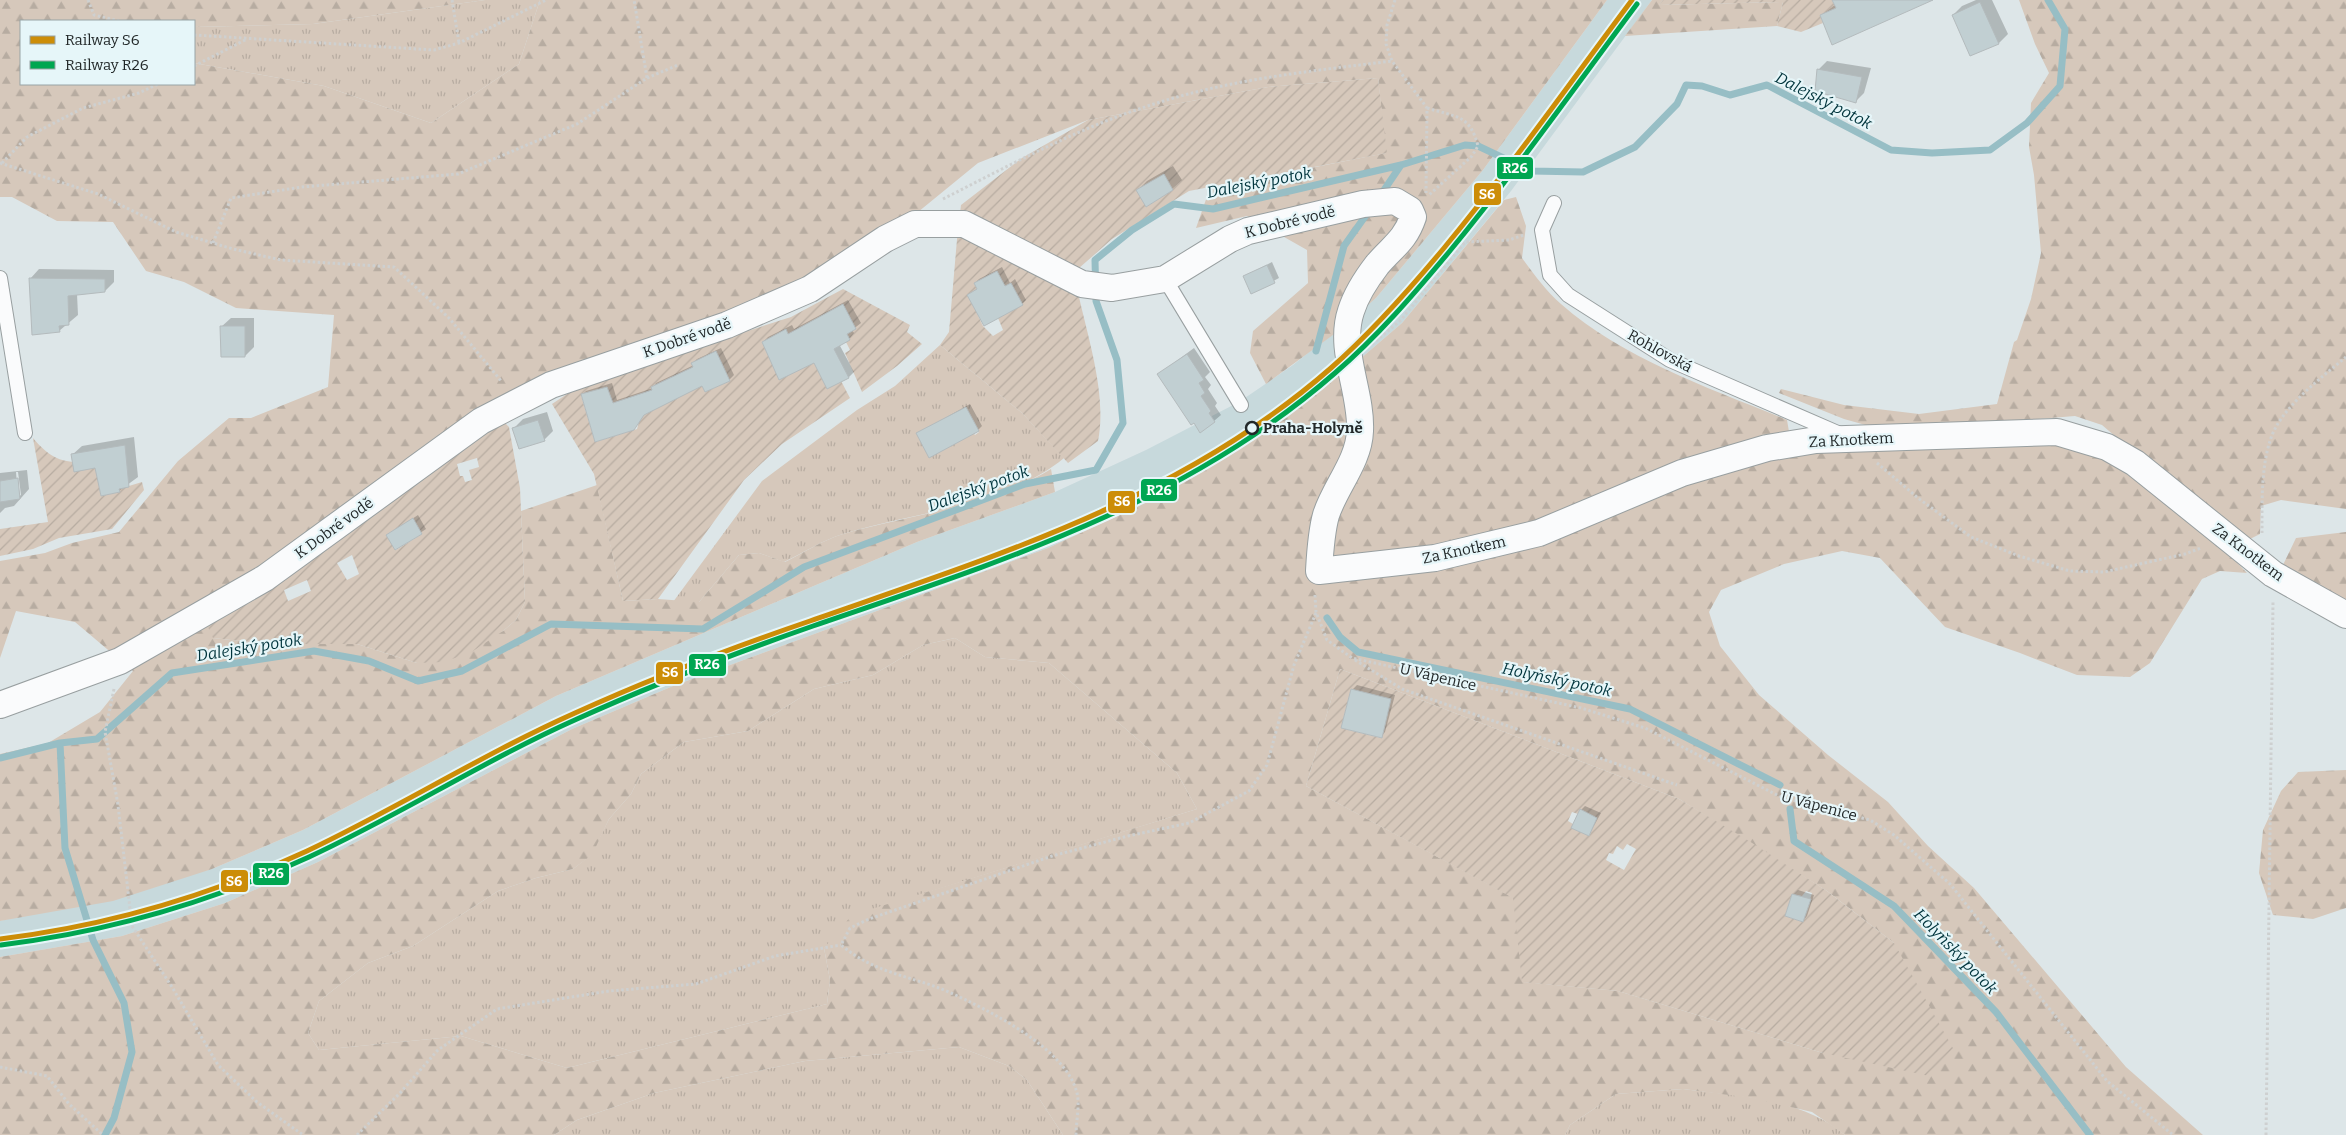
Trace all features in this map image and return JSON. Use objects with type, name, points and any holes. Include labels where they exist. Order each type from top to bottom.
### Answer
[{"type":"street","name":"K Dobré vodě","points":[[0,705],[120,661],[265,578],[481,421],[551,385],[727,326],[810,289],[885,239],[915,224],[964,224],[1082,284],[1112,288],[1165,279],[1230,239],[1248,231],[1373,203],[1395,201],[1418,203]]},
{"type":"street","points":[[1319,571],[1322,533],[1326,514],[1354,455],[1360,434],[1360,413],[1347,338],[1350,313],[1355,300],[1378,265],[1399,244],[1409,229],[1418,203]]},
{"type":"street","name":"Za Knotkem","points":[[1319,571],[1436,558],[1539,533],[1682,473],[1767,448],[1816,440],[2057,432],[2107,448],[2135,463],[2273,574],[2346,615]]},
{"type":"lane","name":"Rohlovská","points":[[1554,203],[1542,230],[1550,275],[1568,295],[1670,360],[1851,439]]},
{"type":"lane","points":[[0,278],[26,433]]},
{"type":"lane","points":[[1165,279],[1241,405]]},
{"type":"path","points":[[88,0],[94,15],[115,20]]},
{"type":"path","points":[[452,0],[459,43]]},
{"type":"path","points":[[195,35],[434,50],[459,43],[546,0]]},
{"type":"path","points":[[634,0],[647,78]]},
{"type":"path","points":[[1393,0],[1386,44],[1392,61],[1427,108],[1464,119],[1474,129],[1478,146],[1472,156],[1418,203]]},
{"type":"path","points":[[195,66],[248,39]]},
{"type":"path","points":[[915,224],[939,201],[1085,129],[1154,103],[1235,83],[1392,61]]},
{"type":"path","points":[[213,243],[231,198],[302,186],[458,174],[577,124],[647,78],[678,65]]},
{"type":"path","points":[[156,85],[139,93],[83,108],[27,137],[1,163],[98,194],[176,232],[213,243],[281,260],[394,268],[449,318],[518,402]]},
{"type":"path","points":[[1418,203],[1427,108]]},
{"type":"path","points":[[1351,362],[1400,321],[1465,242],[1509,240]]},
{"type":"path","points":[[2262,535],[2262,496],[2270,441],[2281,420],[2310,387],[2346,357]]},
{"type":"path","points":[[1851,439],[1918,498],[1971,537],[2020,556],[2070,571],[2104,572],[2185,554],[2227,537]]},
{"type":"path","name":"U Vápenice","points":[[1319,571],[1314,600],[1316,612],[1327,640],[1402,689],[1677,785]]},
{"type":"path","points":[[2266,1135],[2273,574]]},
{"type":"path","points":[[841,946],[850,928],[869,919],[1052,856],[1128,836],[1189,823],[1249,791],[1267,766],[1294,665],[1316,612]]},
{"type":"path","name":"U Vápenice","points":[[1352,658],[1581,708],[1645,728],[1781,797],[1870,820],[1894,835],[1950,884],[2107,1081],[2173,1135]]},
{"type":"path","points":[[120,661],[105,732],[118,806],[132,926],[172,987],[218,1064],[257,1102],[303,1135]]},
{"type":"path","points":[[357,1135],[400,1093],[438,1050],[497,1010],[609,991],[696,984],[775,956],[841,946],[868,965],[948,992],[1021,1029],[1064,1066],[1077,1093],[1076,1135]]},
{"type":"path","points":[[0,1067],[46,1076],[69,1104],[103,1135]]},
{"type":"shaded area","points":[[1607,0],[1652,0],[1511,191],[1402,323],[1360,359],[1258,436],[1154,499],[1048,548],[673,686],[572,729],[318,862],[225,903],[122,936],[0,957],[0,921],[212,869],[303,830],[556,696],[917,542],[1055,492],[1146,450],[1239,402],[1293,365],[1376,298],[1483,170]]},
{"type":"green space","points":[[0,0],[485,0],[313,24],[195,27],[195,20],[20,20],[20,85],[195,85],[195,63],[324,86],[431,123],[519,64],[540,0],[1607,0],[1483,170],[1376,298],[1337,332],[1266,384],[1250,353],[1253,331],[1308,283],[1307,250],[1247,216],[1196,228],[1210,188],[1386,153],[1378,78],[1268,87],[1088,120],[978,163],[885,239],[810,289],[518,402],[213,638],[266,644],[357,644],[417,663],[503,631],[516,620],[525,602],[521,511],[597,485],[623,601],[658,599],[699,602],[739,555],[759,553],[785,562],[843,534],[976,501],[1027,482],[1051,469],[1055,492],[917,542],[556,696],[303,830],[212,869],[113,901],[0,921],[0,754],[48,743],[100,712],[133,671],[75,622],[16,611],[0,658],[0,561],[45,553],[72,543],[119,532],[178,461],[229,418],[251,418],[328,387],[334,315],[236,308],[184,282],[146,271],[113,222],[57,221],[12,197],[0,197]]},
{"type":"green space","points":[[485,0],[540,0],[519,64],[431,123],[324,86],[195,63],[195,27],[313,24]]},
{"type":"green space","points":[[1652,0],[1663,0],[1659,5],[1783,2],[1777,26],[1625,36]]},
{"type":"green space","points":[[1663,0],[1832,0],[1836,8],[1820,15],[1823,23],[1801,32],[1777,26],[1783,2],[1659,5]]},
{"type":"green space","points":[[2019,0],[2346,0],[2346,509],[2281,500],[2261,506],[2260,534],[2248,540],[2150,466],[2102,425],[2075,416],[1887,431],[1844,419],[1779,393],[1781,389],[1844,405],[1919,414],[1997,404],[2014,342],[2017,340],[2031,299],[2041,253],[2034,175],[2029,147],[2031,103],[2049,73],[2035,44]]},
{"type":"green space","points":[[1378,78],[1387,153],[1189,191],[1112,239],[1070,276],[960,213],[961,205],[1022,158],[1088,120],[1268,87]],"holes":[[[1164,174],[1173,190],[1146,207],[1137,190]]]},
{"type":"green space","points":[[1516,197],[1526,226],[1522,258],[1545,288],[1561,304],[1586,324],[1640,357],[1699,384],[1787,420],[1792,449],[2085,441],[2200,524],[2247,573],[2220,571],[2202,579],[2150,663],[2130,677],[2077,675],[1945,627],[1880,558],[1842,551],[1784,564],[1721,590],[1709,612],[1720,646],[1759,695],[1828,755],[1888,802],[1928,846],[1974,888],[2126,1067],[2203,1135],[1845,1135],[1812,1112],[1752,1098],[1683,1089],[1616,1094],[1570,1125],[1565,1135],[1063,1135],[1027,1080],[1009,1066],[959,1047],[805,1061],[654,1093],[577,1120],[554,1135],[0,1135],[0,957],[122,936],[225,903],[318,862],[572,729],[673,686],[1048,548],[1154,499],[1258,436],[1360,359],[1402,323],[1504,200]],"holes":[[[955,638],[985,657],[1049,663],[1177,773],[1197,809],[852,915],[824,948],[830,980],[827,1004],[567,1068],[461,1036],[319,1050],[308,1033],[319,1001],[368,963],[413,946],[498,891],[536,878],[573,869],[592,855],[609,819],[631,794],[641,774],[684,742],[748,731],[814,689],[873,675],[923,645]],[[1340,669],[1679,799],[1827,891],[1894,943],[1823,1053],[1618,991],[1523,982],[1514,898],[1306,786]]]},
{"type":"green space","points":[[958,228],[1079,297],[1099,388],[1100,424],[1098,441],[1068,463],[1022,413],[940,345],[949,332]],"holes":[[[997,271],[1005,286],[1011,283],[1022,305],[998,318],[1003,330],[993,336],[983,326],[968,295],[977,289],[974,283]]]},
{"type":"green space","points":[[843,289],[910,325],[907,332],[922,344],[897,366],[862,392],[845,353],[850,350],[846,342],[850,339],[847,334],[856,329],[843,304],[810,322],[850,398],[782,444],[744,480],[658,599],[623,601],[594,474],[552,404],[582,384],[791,317]],"holes":[[[786,330],[789,335],[780,379],[762,342]],[[716,351],[730,381],[705,392],[692,363]],[[671,377],[672,378],[660,407],[651,387]],[[607,387],[613,403],[628,398],[639,422],[637,429],[595,442],[581,395]]]},
{"type":"green space","points":[[940,345],[1022,413],[1064,458],[1040,475],[1014,488],[958,506],[843,534],[784,562],[759,553],[739,555],[699,602],[673,602],[762,481],[857,410],[895,386]],"holes":[[[966,407],[979,432],[975,435],[971,429],[925,429]]]},
{"type":"green space","points":[[499,417],[509,427],[520,488],[525,602],[516,620],[470,653],[443,662],[417,663],[357,644],[266,644],[213,638],[207,625]],"holes":[[[477,458],[479,467],[469,470],[472,480],[465,482],[463,476],[460,476],[457,464]],[[413,519],[422,534],[396,550],[386,535]],[[352,555],[359,574],[347,580],[337,563]],[[307,580],[311,591],[288,601],[284,590]]]},
{"type":"green space","points":[[33,438],[47,452],[62,460],[78,462],[99,460],[103,484],[99,485],[101,496],[119,492],[119,489],[142,482],[144,490],[112,529],[59,538],[33,549],[0,556],[0,529],[48,522]]},
{"type":"green space","points":[[2346,532],[2346,610],[2283,565],[2296,538]]},
{"type":"green space","points":[[955,638],[985,657],[1049,663],[1177,773],[1197,809],[922,894],[824,948],[830,980],[827,1004],[567,1068],[461,1036],[319,1050],[308,1033],[319,1001],[368,963],[413,946],[498,891],[536,878],[573,869],[591,855],[609,819],[631,794],[641,774],[684,742],[748,731],[814,689],[873,675],[923,645]]},
{"type":"green space","points":[[1340,669],[1679,799],[1827,891],[1894,943],[1954,1050],[1929,1076],[1823,1053],[1618,991],[1522,982],[1513,898],[1306,786]],"holes":[[[1351,689],[1391,699],[1381,738],[1341,728]],[[1580,810],[1597,818],[1589,836],[1572,828],[1573,824],[1568,821],[1572,812],[1578,814]],[[1627,844],[1636,849],[1624,870],[1606,860],[1609,853],[1613,854],[1617,846],[1623,850]],[[1806,891],[1812,893],[1803,922],[1785,916],[1792,894],[1802,896]]]},
{"type":"green space","points":[[2346,770],[2346,908],[2313,919],[2273,915],[2259,873],[2263,830],[2281,791],[2298,772]]},
{"type":"green space","points":[[959,1047],[1009,1066],[1027,1080],[1063,1135],[554,1135],[577,1120],[654,1093],[805,1061]]},
{"type":"green space","points":[[1683,1089],[1747,1097],[1789,1106],[1809,1113],[1845,1135],[1565,1135],[1570,1125],[1616,1094]]},
{"type":"building","points":[[1832,0],[1933,0],[1832,45],[1820,15],[1836,8]]},
{"type":"building","points":[[1980,2],[1999,44],[1970,56],[1952,15]]},
{"type":"building","points":[[1817,69],[1862,77],[1856,103],[1815,91]]},
{"type":"building","points":[[1164,174],[1173,190],[1146,207],[1136,190]]},
{"type":"building","points":[[1267,265],[1275,283],[1251,294],[1243,276]]},
{"type":"building","points":[[997,271],[1005,286],[1011,283],[1023,305],[984,326],[967,295],[977,289],[974,283]]},
{"type":"building","points":[[29,278],[105,279],[105,292],[68,296],[69,325],[59,326],[60,332],[32,335]]},
{"type":"building","points":[[843,304],[856,329],[847,334],[850,340],[834,349],[849,378],[827,389],[814,363],[779,380],[762,342],[786,329],[788,334]]},
{"type":"building","points":[[220,326],[245,326],[245,357],[221,357]]},
{"type":"building","points":[[716,351],[730,381],[705,392],[702,386],[644,415],[634,430],[595,442],[581,394],[607,387],[613,403],[652,390],[651,387],[693,367],[691,363]]},
{"type":"building","points":[[1187,354],[1204,380],[1199,383],[1205,393],[1201,396],[1211,411],[1209,413],[1215,422],[1200,433],[1194,423],[1191,425],[1157,374]]},
{"type":"building","points":[[966,407],[979,431],[929,458],[916,433]]},
{"type":"building","points":[[538,420],[545,441],[519,449],[512,428]]},
{"type":"building","points":[[125,445],[129,487],[119,489],[120,492],[101,496],[95,468],[74,472],[71,454]]},
{"type":"building","points":[[18,478],[20,499],[0,502],[0,481]]},
{"type":"building","points":[[413,518],[422,534],[395,550],[386,535]]},
{"type":"building","points":[[1351,689],[1391,699],[1382,738],[1341,728]]},
{"type":"building","points":[[1580,809],[1597,818],[1589,836],[1571,828]]},
{"type":"building","points":[[1792,894],[1811,899],[1803,922],[1785,916]]},
{"type":"waterway","name":"Dalejský potok","points":[[0,758],[60,743],[97,739],[172,673],[314,651],[369,661],[418,681],[462,671],[551,624],[703,629],[804,567],[1025,484],[1096,470],[1123,423],[1117,360],[1096,301],[1095,260],[1132,230],[1174,204],[1213,209],[1401,165],[1465,145],[1478,146],[1531,171],[1583,172],[1635,147],[1677,104],[1686,85],[1702,86],[1730,95],[1767,85],[1891,150],[1932,153],[1990,150],[2027,123],[2060,86],[2065,29],[2048,0]]},
{"type":"waterway","name":"Holyňský potok","points":[[1380,196],[1401,165]]},
{"type":"waterway","name":"Holyňský potok","points":[[1316,351],[1344,246],[1369,211]]},
{"type":"waterway","name":"Holyňský potok","points":[[1327,618],[1340,637],[1358,652],[1630,709],[1780,785]]},
{"type":"waterway","points":[[60,743],[65,848],[93,940],[124,1003],[132,1052],[114,1118],[105,1135]]},
{"type":"waterway","name":"Holyňský potok","points":[[1790,809],[1794,841],[1894,906],[1996,1012],[2090,1135]]},
{"type":"rail line","name":"S6","points":[[0,939],[79,926],[118,917],[157,907],[233,882],[307,851],[474,763],[604,700],[721,653],[948,573],[1083,520],[1149,489],[1212,454],[1273,414],[1331,368],[1390,310],[1444,248],[1492,187],[1632,0]]},
{"type":"rail line","name":"R26","points":[[1,945],[80,932],[120,923],[235,888],[343,841],[509,752],[606,706],[753,647],[1020,553],[1087,525],[1153,494],[1216,459],[1277,419],[1335,373],[1395,315],[1498,191],[1637,4]]},
{"type":"place","name":"Praha-Holyně","points":[[1252,428]]}]
